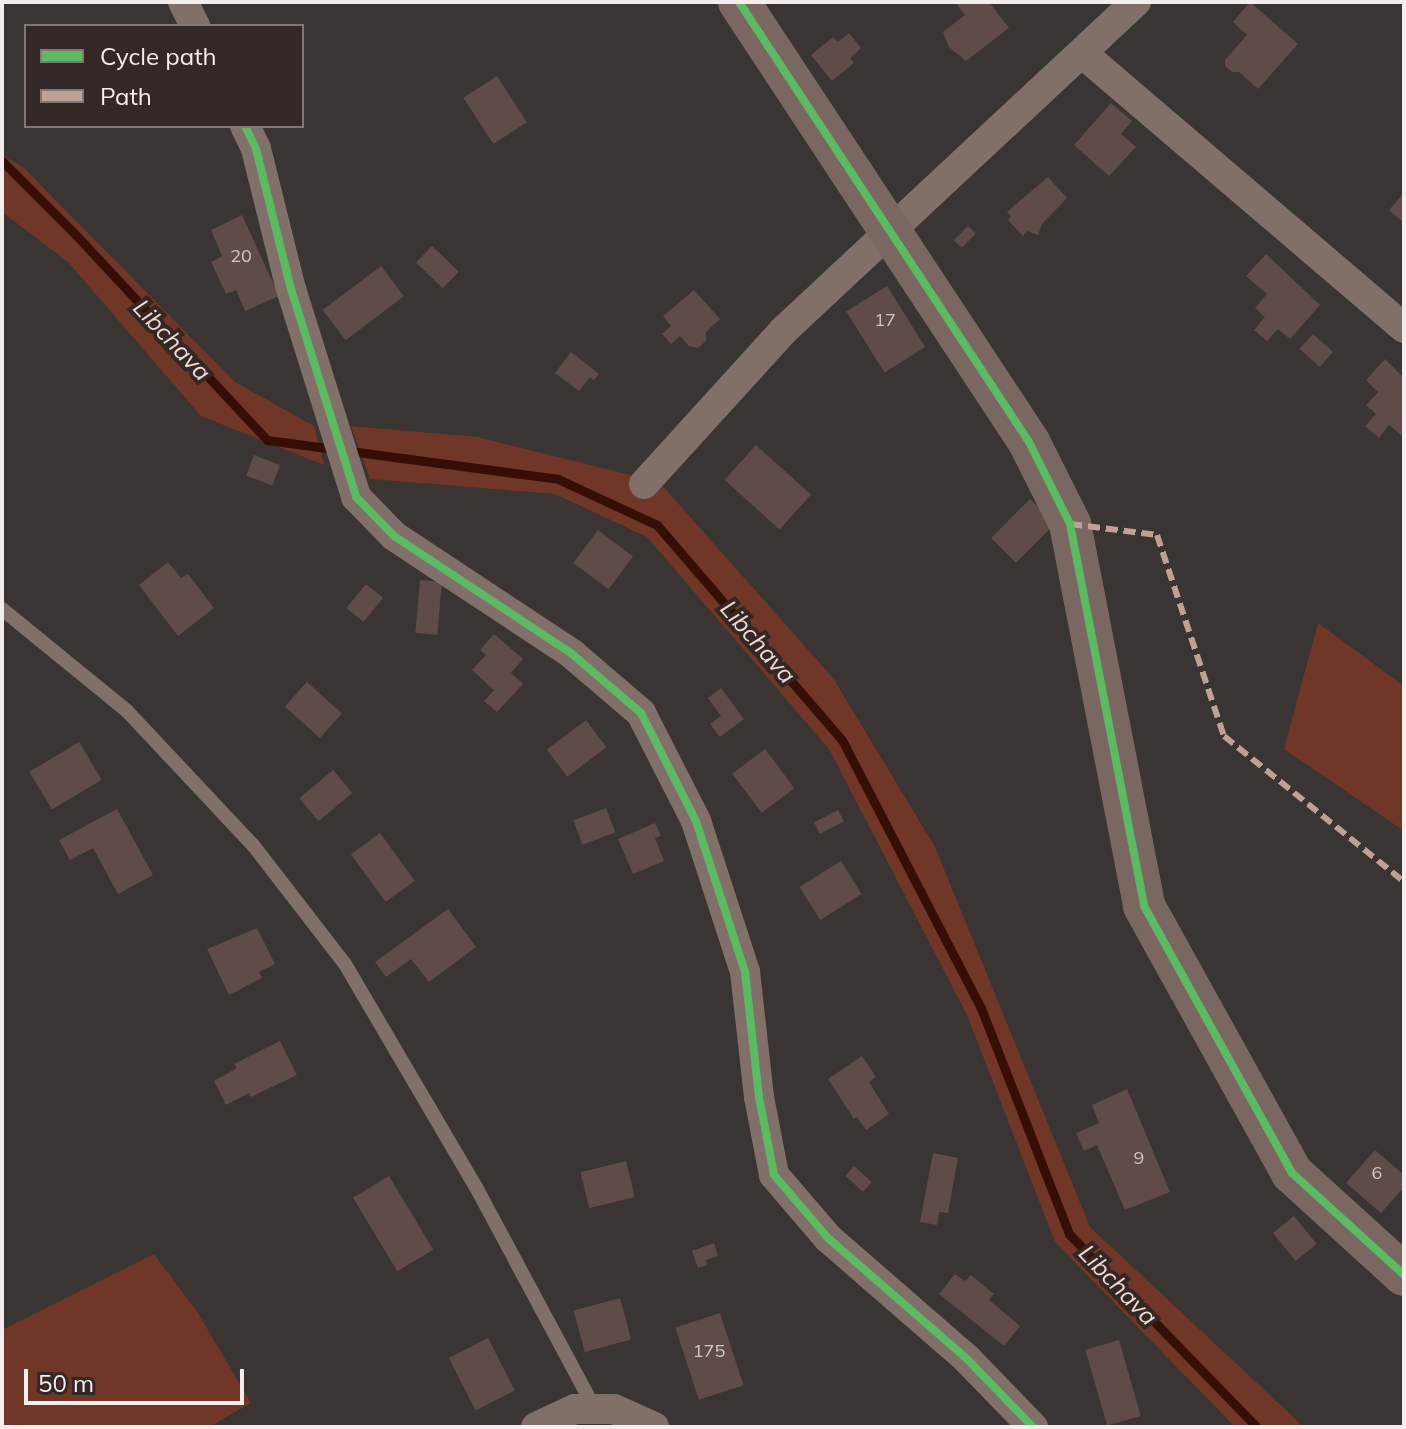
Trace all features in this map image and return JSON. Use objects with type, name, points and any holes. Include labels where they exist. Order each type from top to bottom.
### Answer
[{"type":"street","points":[[183,2],[194,24]]},
{"type":"street","points":[[739,2],[1029,442],[1070,524],[1144,906],[1292,1173],[1404,1275]]},
{"type":"street","points":[[644,484],[783,331],[1136,2]]},
{"type":"street","points":[[1082,53],[1404,328]]},
{"type":"street","points":[[246,128],[256,149],[291,289],[356,497],[394,536],[572,654],[641,713],[696,821],[745,972],[759,1097],[774,1175],[828,1238],[967,1359],[1033,1427]]},
{"type":"street","points":[[536,1427],[575,1409],[614,1409],[654,1427]]},
{"type":"lane","points":[[2,609],[127,711],[253,845],[345,964],[477,1189],[595,1409]]},
{"type":"shaded area","points":[[2,155],[24,168],[235,382],[314,426],[324,465],[201,416],[68,262],[2,212]]},
{"type":"shaded area","points":[[351,426],[478,437],[659,482],[833,678],[935,847],[1090,1227],[1304,1427],[1235,1427],[1055,1242],[967,1015],[829,749],[647,537],[555,494],[370,479]]},
{"type":"shaded area","points":[[1318,623],[1404,686],[1404,831],[1284,749]]},
{"type":"shaded area","points":[[154,1254],[198,1313],[251,1403],[209,1427],[2,1427],[2,1330]]},
{"type":"building","points":[[955,2],[989,2],[1009,28],[966,61],[949,47],[943,32],[965,15]]},
{"type":"building","points":[[1250,2],[1298,44],[1258,89],[1239,72],[1232,72],[1225,66],[1225,60],[1247,35],[1233,22]]},
{"type":"building","points":[[849,33],[861,48],[850,58],[854,63],[832,81],[811,55],[833,37],[838,42]]},
{"type":"building","points":[[497,76],[527,122],[493,144],[463,98]]},
{"type":"building","points":[[1111,103],[1132,121],[1121,134],[1136,147],[1109,176],[1074,145]]},
{"type":"building","points":[[1048,177],[1067,198],[1042,224],[1038,235],[1027,231],[1023,236],[1008,220],[1011,216],[1007,212]]},
{"type":"building","points":[[1404,193],[1404,223],[1389,210]]},
{"type":"building","points":[[242,215],[279,296],[245,311],[236,290],[226,294],[211,262],[222,256],[211,230]]},
{"type":"building","points":[[968,226],[976,234],[962,248],[954,240]]},
{"type":"building","points":[[432,246],[459,272],[443,288],[416,263]]},
{"type":"building","points":[[1266,254],[1320,305],[1290,339],[1278,329],[1267,341],[1254,330],[1265,317],[1255,308],[1267,294],[1246,276]]},
{"type":"building","points":[[381,266],[404,296],[346,340],[323,310]]},
{"type":"building","points":[[887,286],[925,347],[884,372],[846,311]]},
{"type":"building","points":[[694,290],[720,319],[706,332],[706,341],[698,348],[689,346],[680,336],[671,344],[662,334],[671,326],[663,316]]},
{"type":"building","points":[[1313,334],[1333,352],[1320,367],[1300,349]]},
{"type":"building","points":[[571,352],[599,374],[594,380],[590,377],[579,391],[555,373]]},
{"type":"building","points":[[1385,359],[1404,378],[1404,433],[1402,436],[1389,425],[1379,438],[1365,426],[1376,414],[1366,405],[1378,392],[1366,380]]},
{"type":"building","points":[[756,445],[811,495],[780,529],[725,480]]},
{"type":"building","points":[[254,455],[280,465],[272,486],[246,476]]},
{"type":"building","points":[[1030,499],[1055,524],[1016,563],[991,538]]},
{"type":"building","points":[[598,530],[633,556],[608,589],[573,563]]},
{"type":"building","points":[[168,562],[181,578],[188,574],[214,608],[178,636],[139,585]]},
{"type":"building","points":[[420,580],[442,582],[437,635],[415,633]]},
{"type":"building","points":[[366,584],[383,598],[364,622],[346,608]]},
{"type":"building","points":[[494,634],[523,659],[511,673],[523,684],[497,712],[484,701],[494,690],[472,670],[486,655],[480,650]]},
{"type":"building","points":[[307,682],[342,713],[320,738],[285,707]]},
{"type":"building","points":[[721,688],[744,719],[720,737],[710,724],[721,716],[708,698]]},
{"type":"building","points":[[586,720],[606,747],[567,777],[547,749]]},
{"type":"building","points":[[79,742],[102,780],[52,810],[29,772]]},
{"type":"building","points":[[765,749],[794,788],[762,813],[732,774]]},
{"type":"building","points":[[333,770],[352,793],[319,821],[299,798]]},
{"type":"building","points":[[606,808],[615,832],[583,845],[573,821]]},
{"type":"building","points":[[117,809],[153,875],[118,894],[93,848],[70,860],[59,840]]},
{"type":"building","points":[[838,810],[844,822],[820,834],[814,822]]},
{"type":"building","points":[[655,823],[661,836],[655,838],[664,861],[633,874],[618,839]]},
{"type":"building","points":[[380,833],[415,881],[386,902],[351,854]]},
{"type":"building","points":[[841,861],[862,894],[820,920],[799,887]]},
{"type":"building","points":[[448,909],[476,947],[429,982],[411,959],[386,977],[375,962]]},
{"type":"building","points":[[257,928],[275,964],[259,972],[262,978],[229,995],[207,949]]},
{"type":"building","points":[[280,1041],[297,1075],[226,1105],[214,1081],[237,1068],[234,1064]]},
{"type":"building","points":[[862,1056],[876,1077],[869,1082],[889,1114],[866,1130],[857,1117],[854,1119],[828,1079]]},
{"type":"building","points":[[1127,1089],[1170,1192],[1125,1210],[1097,1145],[1084,1151],[1076,1133],[1099,1123],[1092,1105]]},
{"type":"building","points":[[1375,1150],[1404,1175],[1404,1187],[1381,1213],[1346,1183]]},
{"type":"building","points":[[933,1153],[958,1158],[948,1213],[939,1212],[937,1225],[920,1222]]},
{"type":"building","points":[[626,1161],[635,1197],[589,1208],[580,1172]]},
{"type":"building","points":[[854,1166],[872,1182],[863,1192],[845,1176]]},
{"type":"building","points":[[389,1176],[433,1250],[397,1271],[353,1198]]},
{"type":"building","points":[[1294,1216],[1317,1244],[1296,1261],[1273,1233]]},
{"type":"building","points":[[714,1243],[718,1256],[706,1260],[707,1265],[698,1268],[692,1251]]},
{"type":"building","points":[[955,1274],[965,1281],[971,1275],[994,1294],[989,1300],[1020,1326],[1004,1346],[939,1294]]},
{"type":"building","points":[[620,1298],[631,1340],[585,1352],[574,1310]]},
{"type":"building","points":[[720,1313],[743,1385],[699,1400],[675,1328]]},
{"type":"building","points":[[488,1338],[515,1391],[476,1411],[449,1358]]},
{"type":"building","points":[[1119,1340],[1141,1416],[1107,1426],[1085,1350]]},
{"type":"waterway","name":"Libchava","points":[[2,161],[75,234],[267,440],[558,479],[657,525],[842,740],[981,1008],[1069,1234],[1257,1427]]},
{"type":"marked path","points":[[1070,524],[1157,535],[1224,736],[1404,882]]},
{"type":"cycle path","points":[[739,2],[1029,442],[1070,524],[1144,906],[1292,1173],[1404,1275]]},
{"type":"cycle path","points":[[246,128],[256,149],[291,289],[356,497],[394,536],[572,654],[641,713],[696,821],[745,972],[759,1097],[774,1175],[828,1238],[967,1359],[1033,1427]]}]
